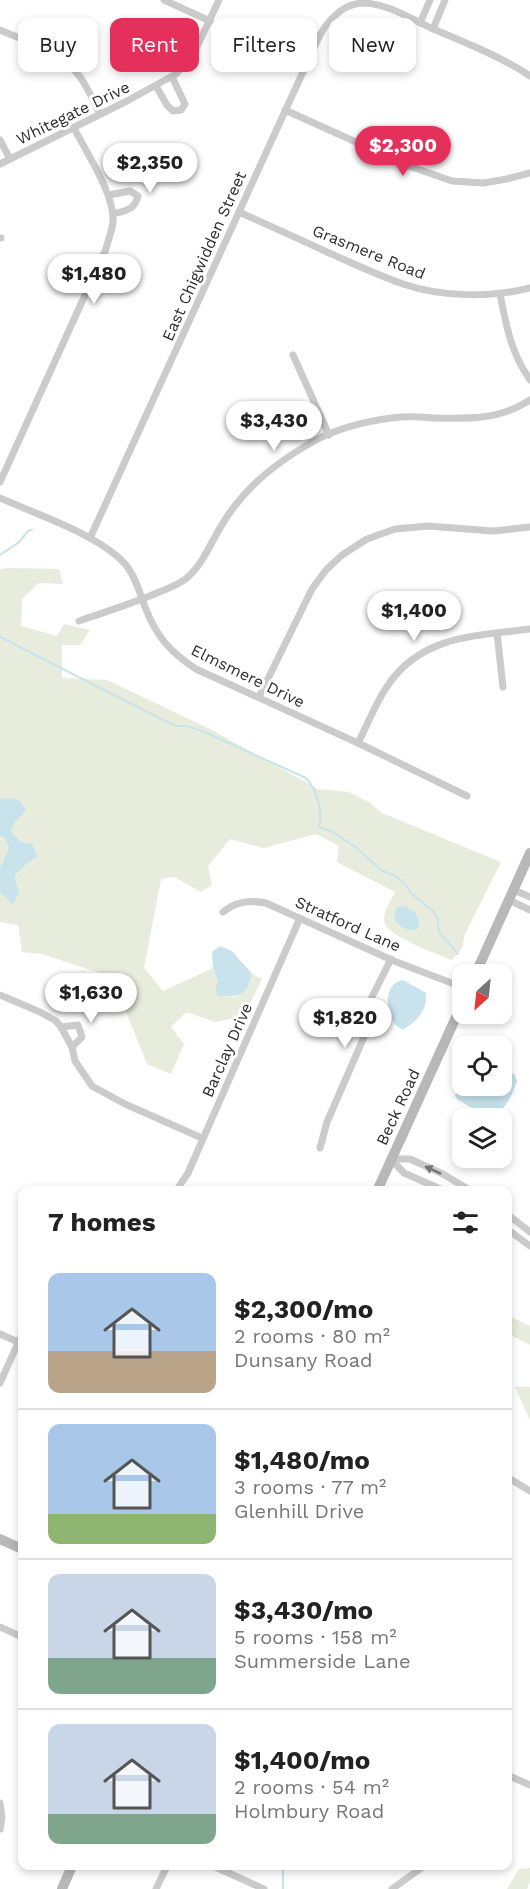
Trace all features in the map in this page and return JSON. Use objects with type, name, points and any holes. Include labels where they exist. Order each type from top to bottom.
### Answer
[{"type":"main road","points":[[480,964],[530,853]]},
{"type":"main road","name":"Beck Road","points":[[379,1186],[453,1024]]},
{"type":"main road","points":[[0,1539],[18,1547]]},
{"type":"main road","points":[[62,1889],[70,1870]]},
{"type":"street","points":[[164,0],[210,21]]},
{"type":"street","name":"Whitegate Drive","points":[[0,164],[172,77],[194,53],[219,0]]},
{"type":"street","points":[[430,0],[420,23],[496,57],[530,76]]},
{"type":"street","points":[[433,29],[445,0]]},
{"type":"street","name":"East Chigwidden Street","points":[[90,538],[323,29],[336,14],[352,5],[362,3],[385,7],[420,23]]},
{"type":"street","points":[[0,30],[55,55],[68,64],[80,76],[100,114]]},
{"type":"street","points":[[156,86],[173,111],[181,110],[185,104],[172,77]]},
{"type":"street","points":[[285,110],[418,170],[452,181],[483,183],[530,173]]},
{"type":"street","points":[[0,482],[106,249],[113,224],[109,195],[74,128]]},
{"type":"street","points":[[0,140],[10,159]]},
{"type":"street","points":[[109,195],[130,191],[138,196],[136,204],[130,209],[113,214]]},
{"type":"street","name":"Grasmere Road","points":[[239,212],[364,268],[426,290],[500,294],[530,288]]},
{"type":"street","points":[[500,294],[515,354],[530,380]]},
{"type":"street","points":[[293,355],[329,435]]},
{"type":"street","points":[[79,621],[142,599],[179,584],[188,577],[235,505],[257,481],[292,453],[329,435],[358,425],[403,416],[467,419],[484,417],[516,409],[530,400]]},
{"type":"street","name":"Elmsmere Drive","points":[[0,498],[90,538],[107,548],[126,565],[133,576],[160,638],[182,660],[196,669],[467,796]]},
{"type":"street","points":[[259,697],[312,589],[326,570],[342,555],[367,539],[395,530],[428,526],[493,531],[530,527]]},
{"type":"street","points":[[358,743],[387,686],[405,663],[425,650],[445,642],[530,629]]},
{"type":"street","points":[[497,633],[503,687]]},
{"type":"street","points":[[511,895],[530,897]]},
{"type":"street","points":[[511,895],[530,910]]},
{"type":"street","name":"Stratford Lane","points":[[223,912],[229,906],[254,901],[266,903],[391,959],[452,983]]},
{"type":"street","name":"Barclay Drive","points":[[179,1186],[188,1173],[300,918]]},
{"type":"street","points":[[320,1148],[327,1122],[367,1030],[372,997],[391,959]]},
{"type":"street","points":[[0,995],[56,1021],[72,1047],[75,1061],[92,1086],[125,1104],[202,1138]]},
{"type":"street","points":[[61,1027],[78,1024],[82,1037],[72,1047]]},
{"type":"street","points":[[391,1159],[405,1173],[434,1186]]},
{"type":"street","points":[[391,1159],[410,1159],[463,1186]]},
{"type":"street","points":[[512,1218],[530,1232]]},
{"type":"street","points":[[512,1233],[530,1246]]},
{"type":"street","points":[[0,1334],[18,1342],[0,1383]]},
{"type":"street","points":[[512,1480],[530,1491]]},
{"type":"street","points":[[0,1627],[18,1635]]},
{"type":"street","points":[[512,1777],[530,1785]]},
{"type":"street","points":[[0,1803],[2,1818],[0,1829]]},
{"type":"street","points":[[156,1889],[165,1870]]},
{"type":"street","points":[[222,1870],[264,1889]]},
{"type":"street","points":[[392,1889],[418,1870]]},
{"type":"green space","points":[[0,569],[59,569],[63,584],[39,583],[22,599],[21,626],[57,636],[64,624],[90,630],[80,645],[62,645],[62,678],[107,680],[210,729],[318,789],[349,792],[369,802],[382,813],[501,862],[465,934],[462,948],[452,960],[416,945],[389,929],[385,924],[384,916],[395,892],[337,862],[339,846],[316,834],[264,848],[230,839],[208,866],[212,885],[201,892],[174,877],[161,879],[144,968],[163,991],[213,968],[218,982],[219,996],[236,997],[250,982],[252,974],[262,979],[244,1016],[215,1022],[186,1012],[171,1027],[184,1044],[171,1074],[147,1064],[112,977],[42,954],[22,952],[18,925],[0,922]]},
{"type":"green space","points":[[512,1317],[530,1326],[530,1345],[512,1336]]},
{"type":"green space","points":[[515,1387],[530,1387],[530,1420]]},
{"type":"green space","points":[[530,1868],[530,1882],[527,1889],[507,1889],[519,1869]]},
{"type":"water","points":[[0,799],[19,800],[26,810],[14,823],[11,832],[21,842],[32,844],[37,856],[14,876],[19,893],[13,904],[0,892],[0,868],[9,848],[5,838],[0,836]]},
{"type":"water","points":[[404,906],[415,912],[420,923],[416,930],[404,928],[394,919],[397,907]]},
{"type":"water","points":[[220,946],[232,951],[252,974],[248,987],[241,994],[219,996],[215,991],[218,982],[213,968],[212,952]]},
{"type":"water","points":[[403,980],[426,993],[426,999],[423,1010],[413,1023],[403,1030],[392,1019],[388,999],[392,987]]},
{"type":"water","points":[[512,1073],[517,1081],[512,1094]]},
{"type":"water","points":[[456,1096],[511,1096],[503,1108],[472,1108]]},
{"type":"waterway","points":[[0,555],[18,543],[29,530],[32,530]]},
{"type":"waterway","points":[[0,637],[176,726],[187,726],[202,731],[306,778],[318,801],[319,827],[331,831],[357,848],[381,870],[397,877],[405,884],[411,893],[434,912],[440,933],[458,954]]},
{"type":"waterway","points":[[283,1870],[283,1889]]}]
